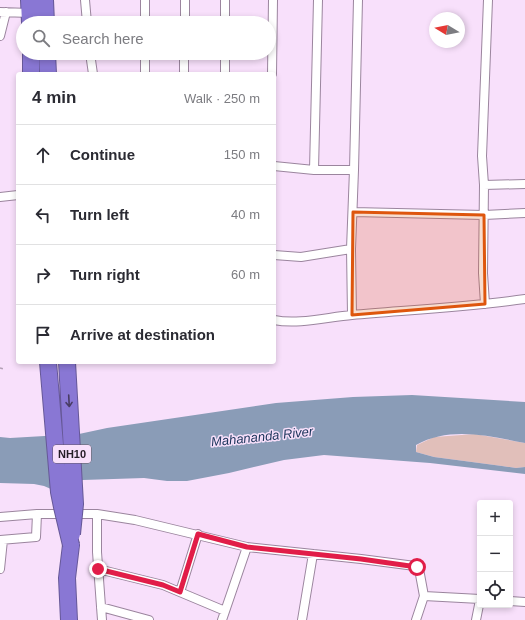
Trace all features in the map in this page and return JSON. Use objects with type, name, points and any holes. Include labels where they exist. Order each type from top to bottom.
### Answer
[{"type":"highway","points":[[45,0],[46,16]]},
{"type":"highway","points":[[31,60],[31,72]]},
{"type":"highway","points":[[47,60],[48,72]]},
{"type":"highway","points":[[48,364],[59,492],[71,545]]},
{"type":"highway","name":"NH10","points":[[67,364],[75,504],[67,578],[69,620]]},
{"type":"street","points":[[85,0],[86,16]]},
{"type":"street","points":[[145,0],[145,16]]},
{"type":"street","points":[[185,0],[185,16]]},
{"type":"street","points":[[225,0],[225,16]]},
{"type":"street","points":[[273,0],[273,16]]},
{"type":"street","points":[[314,170],[318,0]]},
{"type":"street","points":[[352,315],[351,249],[358,0]]},
{"type":"street","points":[[485,304],[483,273],[484,186],[482,156],[488,0]]},
{"type":"street","points":[[0,36],[3,12],[30,12]]},
{"type":"street","points":[[91,60],[92,72]]},
{"type":"street","points":[[145,60],[145,72]]},
{"type":"street","points":[[184,60],[184,72]]},
{"type":"street","points":[[225,60],[225,72]]},
{"type":"street","points":[[272,60],[272,72]]},
{"type":"street","points":[[276,166],[314,170],[354,170]]},
{"type":"street","points":[[484,186],[525,184]]},
{"type":"street","points":[[0,197],[16,195]]},
{"type":"street","points":[[353,212],[484,215],[525,213]]},
{"type":"street","points":[[276,255],[301,257],[351,249]]},
{"type":"street","points":[[276,320],[288,322],[525,299]]},
{"type":"street","points":[[0,569],[2,540],[36,537],[37,514]]},
{"type":"street","points":[[0,517],[37,514],[97,514],[130,519],[198,534],[247,547],[415,566],[419,569],[424,596],[416,620]]},
{"type":"street","points":[[97,514],[98,569],[102,620]]},
{"type":"street","points":[[180,592],[198,534]]},
{"type":"street","points":[[222,620],[247,547]]},
{"type":"street","points":[[302,620],[313,554]]},
{"type":"street","points":[[98,569],[163,585],[225,610]]},
{"type":"street","points":[[424,596],[477,600]]},
{"type":"street","points":[[513,601],[525,602]]},
{"type":"street","points":[[101,607],[149,620]]},
{"type":"street","points":[[476,620],[478,608]]},
{"type":"path","points":[[0,368],[4,369]]},
{"type":"highlighted area","points":[[353,212],[484,215],[485,304],[352,315]]},
{"type":"shaded area","points":[[475,434],[525,443],[525,467],[516,468],[434,457],[416,452],[417,445],[434,437]]},
{"type":"water","name":"Mahananda River","points":[[412,395],[525,402],[525,443],[470,434],[456,434],[429,439],[416,445],[416,452],[434,457],[516,468],[525,467],[525,474],[430,463],[324,455],[284,460],[187,481],[167,481],[144,478],[83,480],[51,489],[34,484],[0,483],[0,437],[10,438],[79,434],[107,428],[276,403],[353,397]]},
{"type":"route","points":[[98,569],[163,585],[180,592],[198,534],[247,547],[361,559],[417,567]]}]
